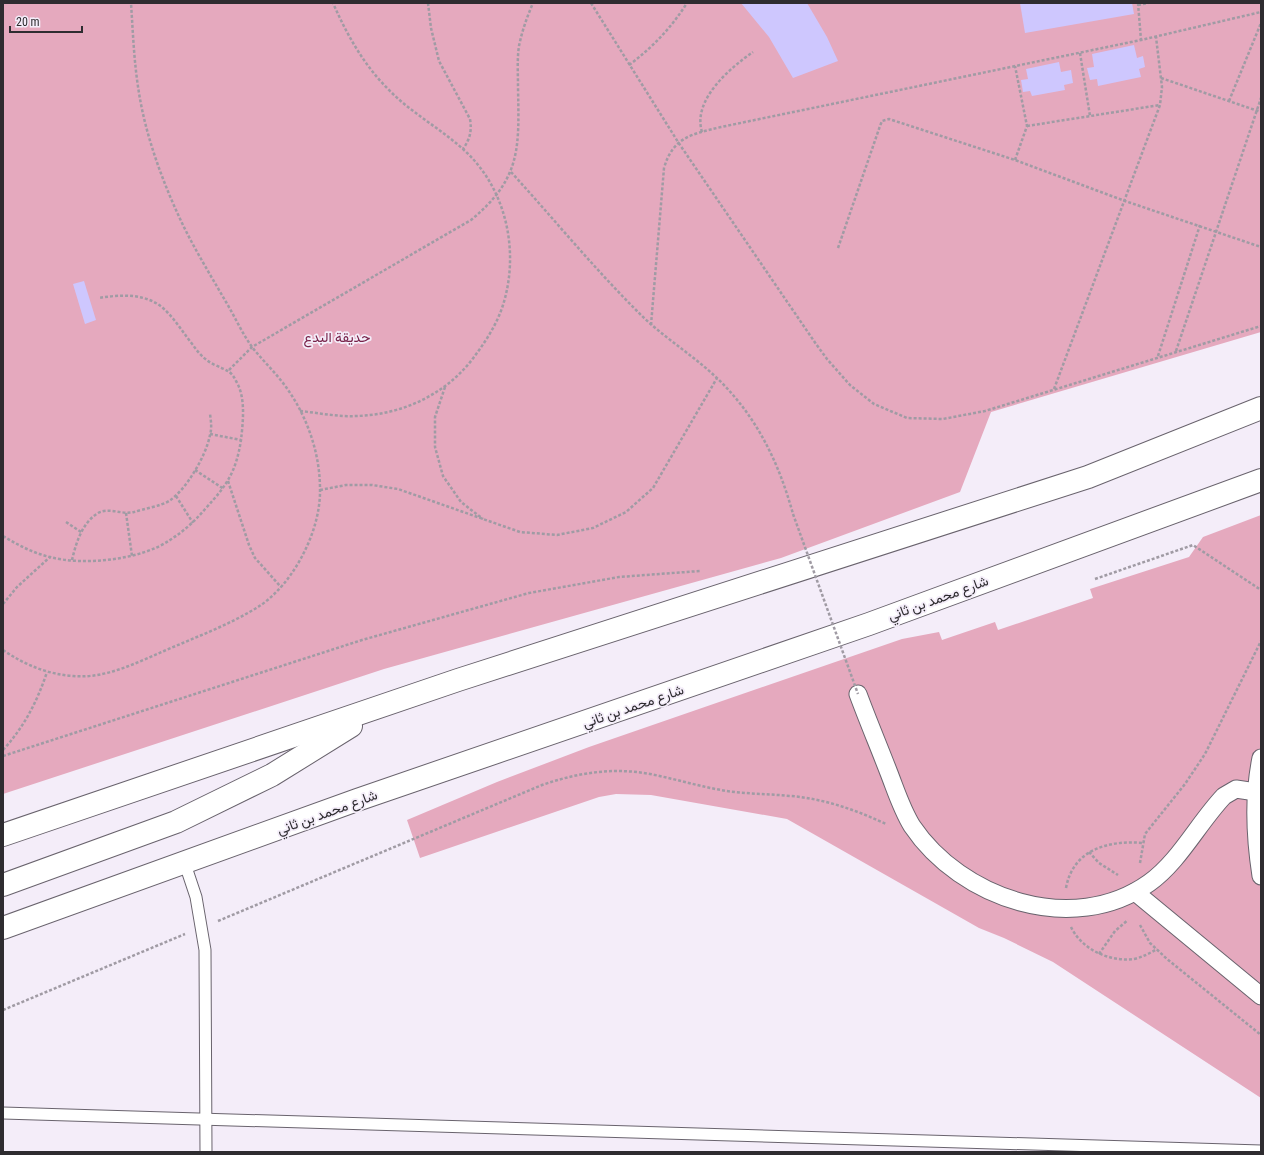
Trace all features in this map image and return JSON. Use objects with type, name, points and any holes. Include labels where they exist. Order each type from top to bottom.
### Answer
[{"type":"main road","points":[[3,835],[386,705],[1088,477],[1261,408]]},
{"type":"main road","name":"شارع محمد بن ثاني","points":[[3,928],[185,864],[357,800],[869,624],[1261,480]]},
{"type":"main road","points":[[3,885],[176,822],[272,775],[386,705]]},
{"type":"street","points":[[858,694],[901,804],[912,825],[935,854],[958,874],[978,886],[1015,900],[1048,907],[1082,907],[1116,901],[1135,892],[1150,882],[1164,869],[1224,796],[1236,789],[1256,792]]},
{"type":"street","points":[[1261,758],[1256,792],[1255,824],[1261,876]]},
{"type":"street","points":[[1135,892],[1261,996]]},
{"type":"lane","points":[[185,864],[196,897],[205,950],[206,1152]]},
{"type":"lane","points":[[3,1113],[1261,1151]]},
{"type":"path","points":[[3,650],[25,664],[47,672],[75,676],[101,674],[126,667],[236,619],[260,606],[281,587],[297,566],[309,542],[317,516],[320,490],[318,463],[311,436],[300,411],[287,389],[252,347],[193,244],[164,182],[150,138],[139,94],[130,3]]},
{"type":"path","points":[[300,411],[354,416],[378,415],[401,409],[423,400],[445,387],[469,364],[489,336],[503,305],[509,271],[509,244],[504,214],[497,195],[482,170],[463,149],[423,120],[388,89],[360,55],[344,28],[333,3]]},
{"type":"path","points":[[428,3],[431,28],[439,61],[470,119],[472,130],[469,140],[463,149]]},
{"type":"path","points":[[229,370],[252,347],[456,230],[476,216],[497,195],[511,172],[515,161],[519,131],[519,47],[524,23],[533,3]]},
{"type":"path","points":[[591,3],[678,142],[827,359],[850,385],[874,404],[907,418],[943,419],[984,411],[1261,326]]},
{"type":"path","points":[[629,65],[650,50],[666,32],[687,3]]},
{"type":"path","points":[[1141,40],[1138,4],[1148,3]]},
{"type":"path","points":[[651,325],[664,168],[669,154],[678,142],[702,132],[1156,37],[1261,12]]},
{"type":"path","points":[[1229,101],[1261,23]]},
{"type":"path","points":[[1054,389],[1160,105],[1161,78],[1156,37]]},
{"type":"path","points":[[702,132],[700,124],[701,110],[713,89],[725,74],[753,52]]},
{"type":"path","points":[[1080,53],[1090,116]]},
{"type":"path","points":[[1015,66],[1027,126],[1015,160]]},
{"type":"path","points":[[1161,78],[1261,112]]},
{"type":"path","points":[[1176,351],[1261,98]]},
{"type":"path","points":[[1027,126],[1160,105]]},
{"type":"path","points":[[838,248],[880,126],[886,119],[1015,160],[1125,201],[1216,230],[1261,247]]},
{"type":"path","points":[[511,172],[625,300],[651,325],[717,378],[739,401],[757,427],[773,455],[785,484],[793,514],[858,694]]},
{"type":"path","points":[[1158,357],[1200,225]]},
{"type":"path","points":[[3,536],[22,547],[50,557],[72,560],[101,561],[132,556],[168,542],[193,523],[224,489],[234,468],[241,440],[243,411],[237,381],[229,370],[216,366],[204,358],[167,311],[152,301],[135,295],[117,295],[99,298]]},
{"type":"path","points":[[320,490],[346,485],[372,485],[398,489],[520,532],[557,535],[593,528],[626,512],[653,488],[717,378]]},
{"type":"path","points":[[445,387],[435,417],[434,447],[443,476],[461,502],[485,520]]},
{"type":"path","points":[[72,560],[75,546],[81,532],[98,513],[109,510],[126,513],[161,505],[176,496],[195,470],[207,448],[210,434],[210,414]]},
{"type":"path","points":[[210,434],[241,440]]},
{"type":"path","points":[[195,470],[224,489]]},
{"type":"path","points":[[228,480],[255,558],[281,587]]},
{"type":"path","points":[[176,496],[193,523]]},
{"type":"path","points":[[126,513],[132,556]]},
{"type":"path","points":[[66,522],[81,532]]},
{"type":"path","points":[[1095,579],[1193,545],[1261,590]]},
{"type":"path","points":[[3,604],[17,587],[50,557]]},
{"type":"path","points":[[3,756],[362,640],[530,593],[619,577],[700,571]]},
{"type":"path","points":[[3,750],[22,728],[32,710],[47,672]]},
{"type":"path","points":[[3,1010],[542,785],[583,773],[628,771],[650,774],[711,789],[813,799],[862,813],[893,828],[912,825]]},
{"type":"path","points":[[1089,852],[1110,871],[1122,877]]},
{"type":"path","points":[[1099,954],[1115,931],[1131,918]]},
{"type":"green space","name":"حديقة البدع","points":[[3,3],[1261,3],[1261,332],[991,412],[960,492],[781,558],[384,669],[3,794]]},
{"type":"green space","points":[[1261,515],[1261,1098],[1053,962],[1004,938],[979,928],[787,819],[651,795],[616,794],[599,797],[420,858],[407,820],[497,782],[589,747],[902,639],[939,632],[942,640],[995,622],[998,630],[1093,598],[1090,589],[1189,557],[1203,537]]},
{"type":"building","points":[[741,3],[807,3],[827,37],[838,61],[793,78],[769,37]]},
{"type":"building","points":[[1020,3],[1132,3],[1134,14],[1025,33]]},
{"type":"building","points":[[1134,45],[1137,58],[1143,56],[1145,67],[1139,69],[1141,77],[1098,86],[1097,79],[1090,80],[1087,68],[1094,67],[1092,54]]},
{"type":"building","points":[[1059,62],[1061,72],[1071,70],[1073,83],[1064,85],[1065,90],[1032,96],[1030,91],[1023,92],[1021,80],[1028,79],[1026,69]]},
{"type":"building","points":[[84,281],[96,320],[85,324],[73,284]]}]
